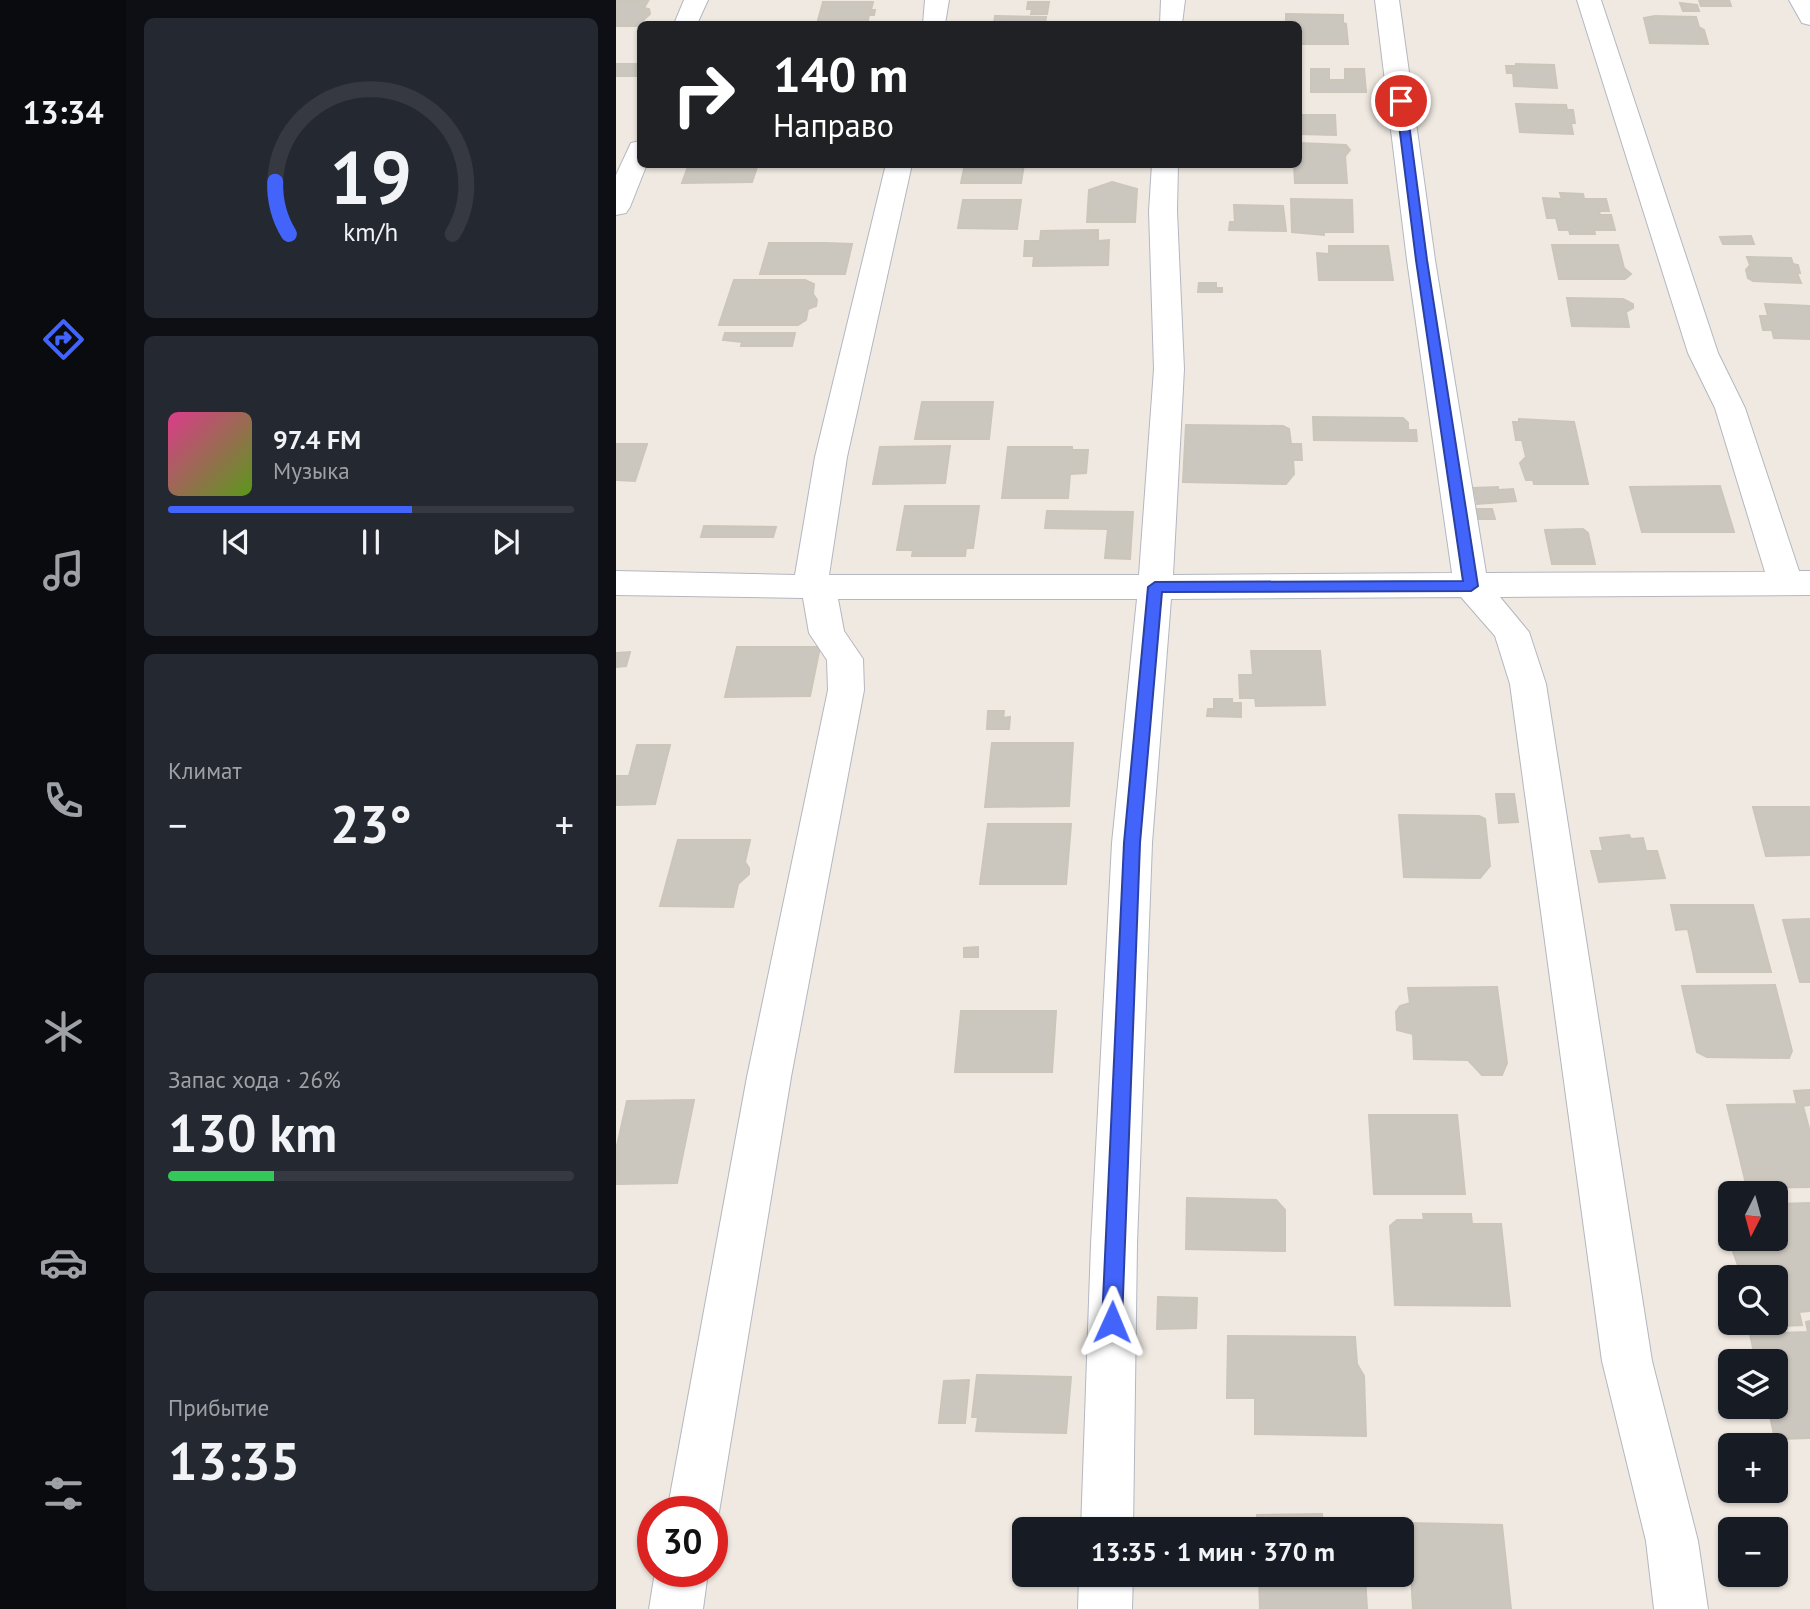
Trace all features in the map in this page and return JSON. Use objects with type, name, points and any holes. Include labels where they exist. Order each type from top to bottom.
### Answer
[{"type":"street","points":[[688,21],[696,0]]},
{"type":"street","points":[[934,21],[937,0]]},
{"type":"street","points":[[1171,21],[1173,0]]},
{"type":"street","points":[[1387,0],[1423,274],[1471,586],[1511,632],[1528,684],[1627,1362],[1672,1541],[1681,1609]]},
{"type":"street","points":[[616,583],[814,587],[1155,587],[1798,583],[1730,408],[1703,353],[1594,23],[1589,0]]},
{"type":"street","points":[[1801,0],[1810,18]]},
{"type":"street","points":[[616,207],[637,156]]},
{"type":"street","points":[[696,1496],[769,1077],[846,690],[845,659],[827,633],[814,587],[831,457],[898,168]]},
{"type":"street","points":[[1107,1517],[1114,1244],[1132,843],[1155,587],[1170,369],[1163,211],[1165,168]]},
{"type":"street","points":[[676,1609],[680,1587]]},
{"type":"street","points":[[1105,1609],[1106,1587]]},
{"type":"building","points":[[1699,0],[1729,0],[1731,6],[1701,6]]},
{"type":"building","points":[[616,1],[648,1],[644,8],[649,9],[650,14],[642,21],[637,21],[637,26],[616,26]]},
{"type":"building","points":[[823,2],[873,2],[871,10],[875,10],[874,15],[869,15],[868,21],[818,21]]},
{"type":"building","points":[[1028,2],[1049,2],[1047,14],[1031,14],[1032,9],[1027,9]]},
{"type":"building","points":[[1680,3],[1697,5],[1699,11],[1683,11]]},
{"type":"building","points":[[1286,14],[1343,15],[1348,44],[1302,44],[1302,21],[1286,21]]},
{"type":"building","points":[[995,16],[1046,17],[1045,21],[994,21]]},
{"type":"building","points":[[1696,17],[1708,44],[1650,43],[1644,18]]},
{"type":"building","points":[[617,64],[637,64],[637,76],[616,76]]},
{"type":"building","points":[[1554,65],[1557,88],[1514,86],[1513,73],[1507,73],[1506,66]]},
{"type":"building","points":[[1311,69],[1329,69],[1329,80],[1345,80],[1345,69],[1364,69],[1366,92],[1311,92]]},
{"type":"building","points":[[1516,104],[1566,105],[1567,110],[1573,110],[1573,134],[1520,132]]},
{"type":"building","points":[[1302,115],[1335,115],[1336,135],[1302,134]]},
{"type":"building","points":[[1302,143],[1346,145],[1350,150],[1345,156],[1347,183],[1295,183],[1294,168],[1302,168]]},
{"type":"building","points":[[688,168],[757,168],[752,182],[682,183]]},
{"type":"building","points":[[964,168],[1023,168],[1021,183],[961,183]]},
{"type":"building","points":[[1112,182],[1137,189],[1135,222],[1087,222],[1089,190]]},
{"type":"building","points":[[1560,193],[1583,194],[1584,199],[1606,199],[1609,211],[1599,211],[1600,215],[1611,215],[1615,230],[1594,230],[1595,234],[1570,234],[1569,230],[1559,230],[1556,218],[1547,218],[1543,198],[1562,199]]},
{"type":"building","points":[[1291,199],[1352,200],[1353,232],[1324,232],[1324,235],[1292,232]]},
{"type":"building","points":[[963,200],[1021,200],[1017,229],[958,228]]},
{"type":"building","points":[[1234,205],[1283,206],[1286,231],[1229,230],[1230,222],[1235,222]]},
{"type":"building","points":[[1098,230],[1098,241],[1109,240],[1108,265],[1033,266],[1034,256],[1024,256],[1025,241],[1040,241],[1041,231]]},
{"type":"building","points":[[1751,236],[1754,244],[1723,244],[1720,237]]},
{"type":"building","points":[[769,243],[852,244],[845,274],[760,274]]},
{"type":"building","points":[[1552,245],[1618,245],[1624,268],[1631,274],[1625,279],[1559,279]]},
{"type":"building","points":[[1329,246],[1388,246],[1393,280],[1319,280],[1317,253],[1329,254]]},
{"type":"building","points":[[1747,257],[1791,258],[1793,264],[1798,265],[1800,273],[1797,273],[1801,283],[1753,281],[1748,278],[1746,270],[1750,265]]},
{"type":"building","points":[[734,280],[805,280],[814,284],[816,306],[808,309],[806,320],[798,325],[719,325]]},
{"type":"building","points":[[1199,283],[1216,283],[1216,288],[1222,288],[1222,292],[1198,292]]},
{"type":"building","points":[[1567,298],[1623,299],[1633,304],[1633,308],[1626,312],[1629,327],[1572,326]]},
{"type":"building","points":[[1765,304],[1810,306],[1810,339],[1774,338],[1772,330],[1763,330],[1760,316],[1768,316]]},
{"type":"building","points":[[725,333],[795,333],[792,346],[741,346],[742,342],[723,340]]},
{"type":"building","points":[[922,402],[993,402],[989,439],[915,439]]},
{"type":"building","points":[[1313,417],[1403,418],[1408,423],[1408,430],[1416,430],[1417,441],[1314,440]]},
{"type":"building","points":[[1519,419],[1574,422],[1588,484],[1534,484],[1533,480],[1526,480],[1520,463],[1526,457],[1522,440],[1516,440],[1513,422],[1519,422]]},
{"type":"building","points":[[1186,425],[1283,426],[1289,429],[1291,444],[1301,444],[1302,460],[1293,460],[1294,474],[1286,484],[1183,482]]},
{"type":"building","points":[[616,444],[647,444],[635,481],[616,480]]},
{"type":"building","points":[[950,446],[945,483],[873,484],[880,447]]},
{"type":"building","points":[[1008,447],[1072,447],[1072,450],[1088,450],[1086,473],[1070,474],[1068,498],[1002,498]]},
{"type":"building","points":[[1720,486],[1734,532],[1642,532],[1630,487]]},
{"type":"building","points":[[1498,487],[1498,490],[1513,489],[1516,501],[1477,504],[1474,488]]},
{"type":"building","points":[[905,506],[979,506],[973,548],[966,548],[965,556],[912,556],[913,550],[897,550]]},
{"type":"building","points":[[1477,509],[1492,509],[1495,519],[1479,519]]},
{"type":"building","points":[[1047,511],[1133,512],[1130,559],[1105,558],[1108,529],[1045,528]]},
{"type":"building","points":[[704,526],[776,527],[773,537],[701,537]]},
{"type":"building","points":[[1583,529],[1588,533],[1595,564],[1552,564],[1545,530]]},
{"type":"building","points":[[737,647],[820,647],[810,696],[725,697]]},
{"type":"building","points":[[1251,651],[1320,651],[1325,705],[1256,706],[1255,698],[1240,698],[1239,675],[1253,675]]},
{"type":"building","points":[[630,652],[626,666],[616,667],[616,653]]},
{"type":"building","points":[[1214,699],[1232,699],[1232,703],[1241,703],[1241,717],[1207,716],[1208,709],[1214,709]]},
{"type":"building","points":[[988,711],[1004,711],[1003,718],[1010,717],[1009,729],[987,729]]},
{"type":"building","points":[[992,743],[1073,743],[1069,806],[985,807]]},
{"type":"building","points":[[637,745],[670,745],[655,804],[616,805],[616,776],[629,776]]},
{"type":"building","points":[[1496,794],[1514,794],[1518,822],[1499,823]]},
{"type":"building","points":[[1753,807],[1810,807],[1810,855],[1766,856]]},
{"type":"building","points":[[1399,815],[1479,816],[1485,819],[1490,866],[1480,878],[1404,877]]},
{"type":"building","points":[[988,824],[1071,824],[1066,884],[980,884]]},
{"type":"building","points":[[1629,835],[1631,839],[1643,838],[1646,851],[1657,851],[1665,878],[1599,882],[1591,851],[1603,851],[1600,838]]},
{"type":"building","points":[[678,840],[750,840],[745,862],[749,874],[738,884],[733,907],[660,906]]},
{"type":"building","points":[[1671,905],[1753,905],[1771,972],[1697,972],[1688,929],[1676,930]]},
{"type":"building","points":[[1810,919],[1810,982],[1800,982],[1783,920]]},
{"type":"building","points":[[978,947],[978,957],[964,957],[964,948]]},
{"type":"building","points":[[1775,985],[1792,1051],[1789,1058],[1707,1057],[1697,1052],[1682,986]]},
{"type":"building","points":[[1497,987],[1507,1063],[1502,1075],[1482,1075],[1468,1060],[1414,1059],[1413,1034],[1397,1030],[1396,1012],[1400,1006],[1410,1003],[1408,988]]},
{"type":"building","points":[[961,1011],[1056,1011],[1052,1072],[955,1072]]},
{"type":"building","points":[[1810,1090],[1810,1105],[1803,1106],[1810,1132],[1810,1187],[1788,1187],[1788,1181],[1745,1181],[1727,1105],[1797,1104],[1794,1091]]},
{"type":"building","points":[[694,1100],[677,1183],[616,1184],[616,1150],[627,1101]]},
{"type":"building","points":[[1369,1115],[1457,1115],[1465,1194],[1374,1194]]},
{"type":"building","points":[[1187,1198],[1276,1200],[1285,1210],[1285,1251],[1186,1249]]},
{"type":"building","points":[[1810,1203],[1810,1311],[1799,1312],[1802,1325],[1788,1326],[1788,1265],[1738,1265],[1733,1251],[1788,1251],[1788,1204]]},
{"type":"building","points":[[1423,1214],[1471,1214],[1472,1224],[1501,1224],[1510,1306],[1395,1305],[1390,1226],[1397,1220],[1424,1220]]},
{"type":"building","points":[[1158,1297],[1197,1298],[1196,1328],[1157,1329]]},
{"type":"building","points":[[1810,1321],[1810,1438],[1788,1439],[1788,1433],[1774,1433],[1771,1419],[1788,1419],[1788,1349],[1753,1349],[1750,1335],[1808,1332],[1806,1322]]},
{"type":"building","points":[[1228,1336],[1355,1337],[1357,1364],[1364,1376],[1366,1436],[1255,1434],[1255,1398],[1227,1398]]},
{"type":"building","points":[[977,1375],[1071,1377],[1066,1433],[976,1431],[978,1417],[972,1417]]},
{"type":"building","points":[[969,1380],[965,1423],[939,1423],[944,1381]]},
{"type":"building","points":[[1322,1514],[1322,1517],[1257,1517]]},
{"type":"building","points":[[1414,1523],[1502,1525],[1511,1609],[1413,1609]]},
{"type":"building","points":[[1259,1587],[1366,1587],[1367,1609],[1260,1609]]},
{"type":"route","points":[[1112,1322],[1132,843],[1155,587],[1471,586],[1401,101]]}]
